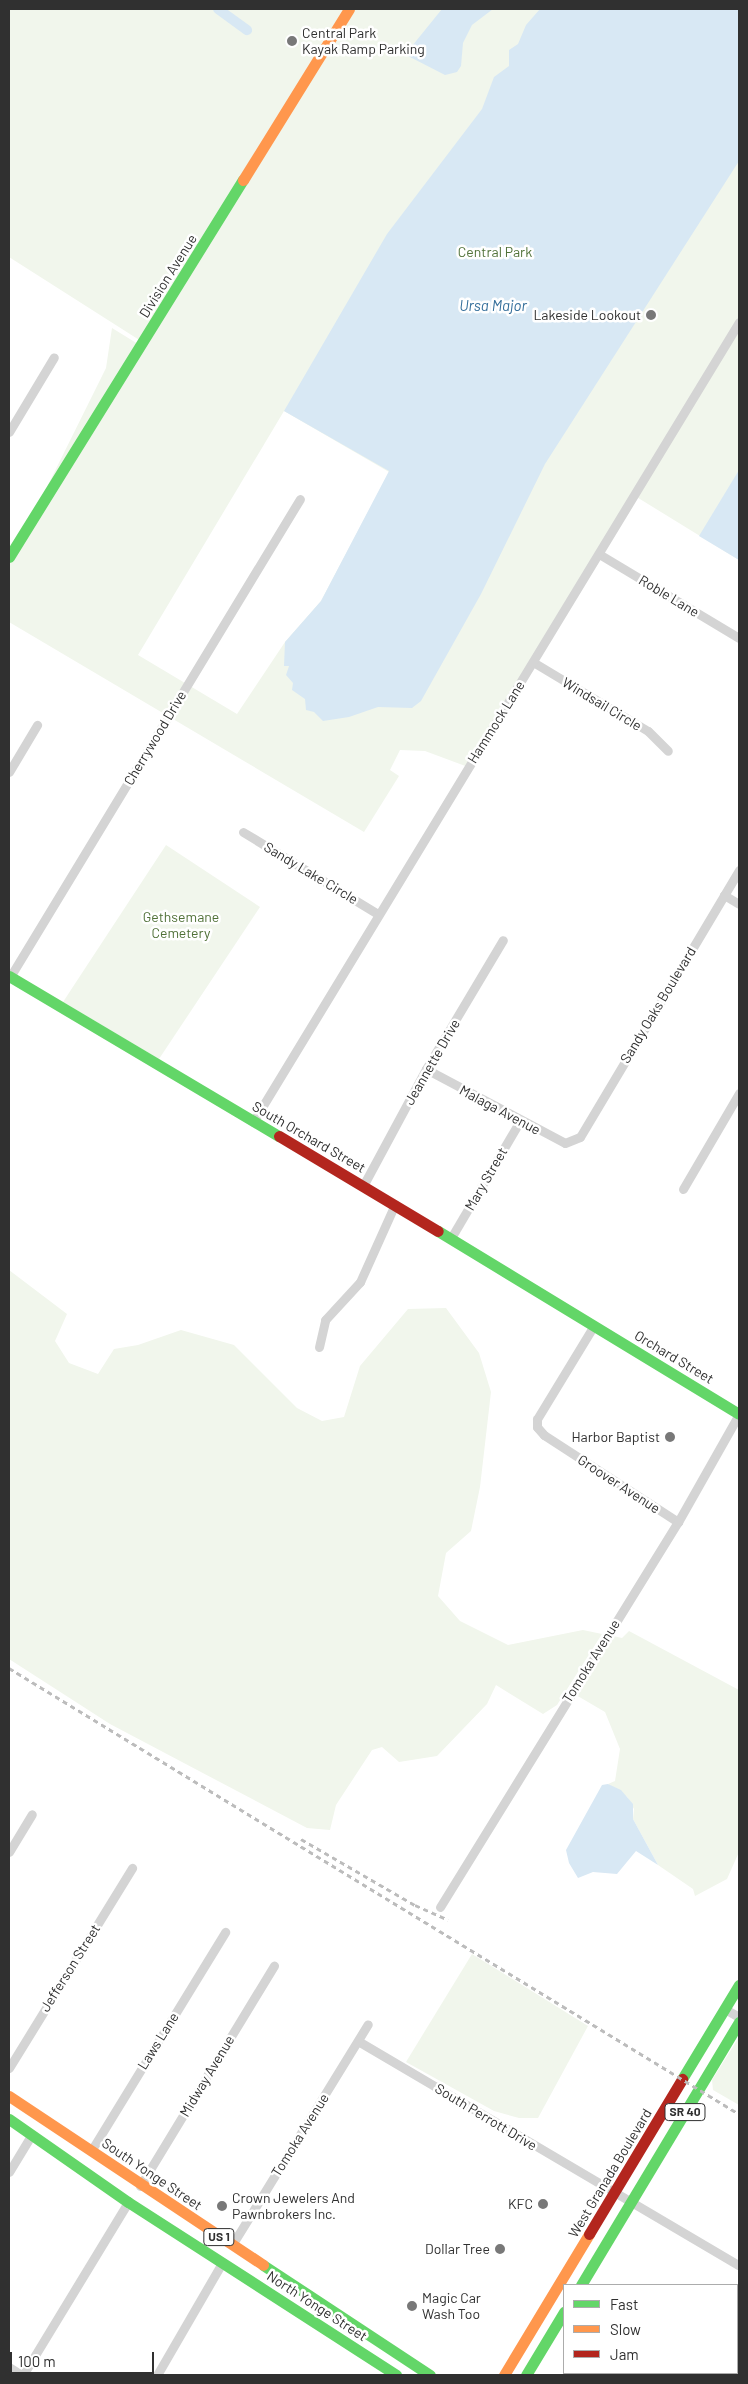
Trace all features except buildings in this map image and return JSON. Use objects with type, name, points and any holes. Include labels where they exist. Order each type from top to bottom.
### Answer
[{"type":"main road","name":"Division Avenue","points":[[9,557],[349,9]]},
{"type":"main road","name":"South Orchard Street","points":[[9,977],[452,1238],[593,1327]]},
{"type":"main road","name":"Orchard Street","points":[[593,1327],[739,1414]]},
{"type":"main road","name":"West Granada Boulevard","points":[[504,2375],[739,1985]]},
{"type":"main road","name":"SR 40","points":[[581,2284],[739,2022]]},
{"type":"main road","name":"South Yonge Street","points":[[9,2096],[140,2186],[430,2375]]},
{"type":"main road","name":"US 1","points":[[9,2119],[128,2202],[222,2263]]},
{"type":"main road","points":[[152,2217],[163,2217],[214,2247],[232,2245]]},
{"type":"main road","name":"North Yonge Street","points":[[222,2263],[396,2375]]},
{"type":"main road","points":[[526,2375],[563,2314]]},
{"type":"street","name":"Hammock Lane","points":[[253,1122],[739,322]]},
{"type":"street","points":[[9,432],[54,357]]},
{"type":"street","name":"Cherrywood Drive","points":[[9,977],[300,499]]},
{"type":"street","name":"Roble Lane","points":[[599,554],[739,638]]},
{"type":"street","name":"Windsail Circle","points":[[533,662],[648,731],[668,751]]},
{"type":"street","points":[[9,772],[37,725]]},
{"type":"street","name":"Sandy Lake Circle","points":[[244,832],[378,914]]},
{"type":"street","name":"Sandy Oaks Boulevard","points":[[576,1139],[739,870]]},
{"type":"street","points":[[724,895],[739,904]]},
{"type":"street","name":"Jeannette Drive","points":[[363,1186],[426,1070],[504,940]]},
{"type":"street","name":"Malaga Avenue","points":[[426,1070],[565,1143],[576,1139]]},
{"type":"street","points":[[683,1189],[739,1093]]},
{"type":"street","name":"Mary Street","points":[[452,1238],[520,1121]]},
{"type":"street","points":[[319,1347],[325,1320],[360,1282],[395,1204]]},
{"type":"street","name":"Groover Avenue","points":[[593,1327],[537,1419],[537,1427],[544,1435],[678,1522]]},
{"type":"street","name":"Tomoka Avenue","points":[[440,1907],[678,1522],[739,1414]]},
{"type":"street","points":[[9,1852],[32,1814]]},
{"type":"street","name":"Jefferson Street","points":[[9,2068],[132,1868]]},
{"type":"street","name":"Laws Lane","points":[[91,2151],[225,1932]]},
{"type":"street","name":"Midway Avenue","points":[[140,2186],[274,1966]]},
{"type":"street","points":[[725,2008],[739,2017]]},
{"type":"street","name":"Tomoka Avenue","points":[[232,2245],[368,2024]]},
{"type":"street","name":"South Perrott Drive","points":[[358,2041],[739,2265]]},
{"type":"street","points":[[9,2172],[32,2134]]},
{"type":"street","points":[[9,2367],[23,2375],[128,2202]]},
{"type":"street","points":[[157,2375],[222,2263]]},
{"type":"green space","name":"Central Park","points":[[9,9],[739,9],[739,560],[635,496],[468,767],[425,751],[400,750],[390,770],[399,776],[364,832],[9,622],[9,557],[144,343],[9,257]],"holes":[[[284,411],[389,472],[321,601],[285,642],[237,714],[138,655]]]},
{"type":"green space","points":[[112,328],[138,344],[46,489],[106,368]]},
{"type":"green space","name":"Gethsemane Cemetery","points":[[166,845],[260,907],[159,1059],[63,1002]]},
{"type":"green space","points":[[9,1270],[67,1314],[55,1341],[69,1363],[98,1374],[114,1349],[138,1345],[181,1330],[234,1345],[297,1408],[322,1421],[344,1417],[360,1366],[408,1309],[446,1308],[479,1353],[491,1392],[480,1487],[471,1531],[446,1553],[438,1596],[460,1621],[508,1645],[583,1630],[602,1634],[557,1705],[543,1714],[496,1685],[487,1704],[437,1756],[399,1762],[382,1747],[372,1750],[336,1805],[330,1830],[307,1828],[110,1724],[9,1659]]},
{"type":"green space","points":[[629,1631],[739,1690],[739,1852],[727,1879],[695,1896],[693,1889],[658,1865],[633,1819],[634,1809],[627,1797],[608,1784],[615,1781],[620,1749],[605,1712],[576,1695],[613,1636],[622,1638]]},
{"type":"green space","points":[[472,1954],[588,2026],[538,2118],[519,2118],[494,2111],[406,2062]]},
{"type":"green space","points":[[739,2037],[739,2105],[713,2090],[712,2080]]},
{"type":"water","points":[[442,9],[493,9],[472,25],[463,43],[461,66],[457,72],[445,75],[408,56],[408,51]]},
{"type":"water","name":"Ursa Major","points":[[540,9],[739,9],[739,161],[545,464],[481,594],[421,701],[412,708],[378,707],[349,717],[323,721],[314,712],[306,710],[305,699],[292,690],[293,683],[286,675],[289,666],[284,666],[285,642],[321,601],[389,471],[284,411],[387,234],[482,109],[494,77],[509,66],[509,50],[518,44],[526,25]]},
{"type":"water","points":[[739,470],[739,560],[699,536]]},
{"type":"water","points":[[608,1784],[621,1790],[633,1804],[633,1819],[658,1865],[636,1851],[617,1874],[593,1872],[578,1878],[569,1863],[566,1850],[602,1785]]},
{"type":"waterway","points":[[218,9],[247,30]]},
{"type":"railway","points":[[9,1668],[739,2114]]},
{"type":"railway","points":[[301,1839],[415,1905],[448,1920]]},
{"type":"traffic: fast","points":[[9,557],[243,180]]},
{"type":"traffic: fast","points":[[9,976],[279,1136]]},
{"type":"traffic: fast","points":[[438,1231],[739,1414]]},
{"type":"traffic: fast","points":[[682,2079],[739,1985]]},
{"type":"traffic: fast","points":[[582,2284],[739,2022]]},
{"type":"traffic: fast","points":[[9,2119],[128,2202],[396,2375]]},
{"type":"traffic: fast","points":[[263,2265],[430,2375]]},
{"type":"traffic: fast","points":[[526,2375],[563,2314]]},
{"type":"traffic: slow","points":[[243,180],[349,9]]},
{"type":"traffic: slow","points":[[9,2096],[263,2265]]},
{"type":"traffic: slow","points":[[504,2375],[589,2234]]},
{"type":"traffic: jam","points":[[279,1136],[438,1231]]},
{"type":"traffic: jam","points":[[589,2234],[682,2079]]},
{"type":"place","name":"Central Park Kayak Ramp Parking","points":[[292,41]]},
{"type":"place","name":"Lakeside Lookout","points":[[651,315]]},
{"type":"place","name":"Harbor Baptist","points":[[670,1437]]},
{"type":"place","name":"KFC","points":[[543,2204]]},
{"type":"place","name":"Crown Jewelers And Pawnbrokers Inc.","points":[[222,2206]]},
{"type":"place","name":"Dollar Tree","points":[[500,2249]]},
{"type":"place","name":"Magic Car Wash Too","points":[[412,2306]]}]
